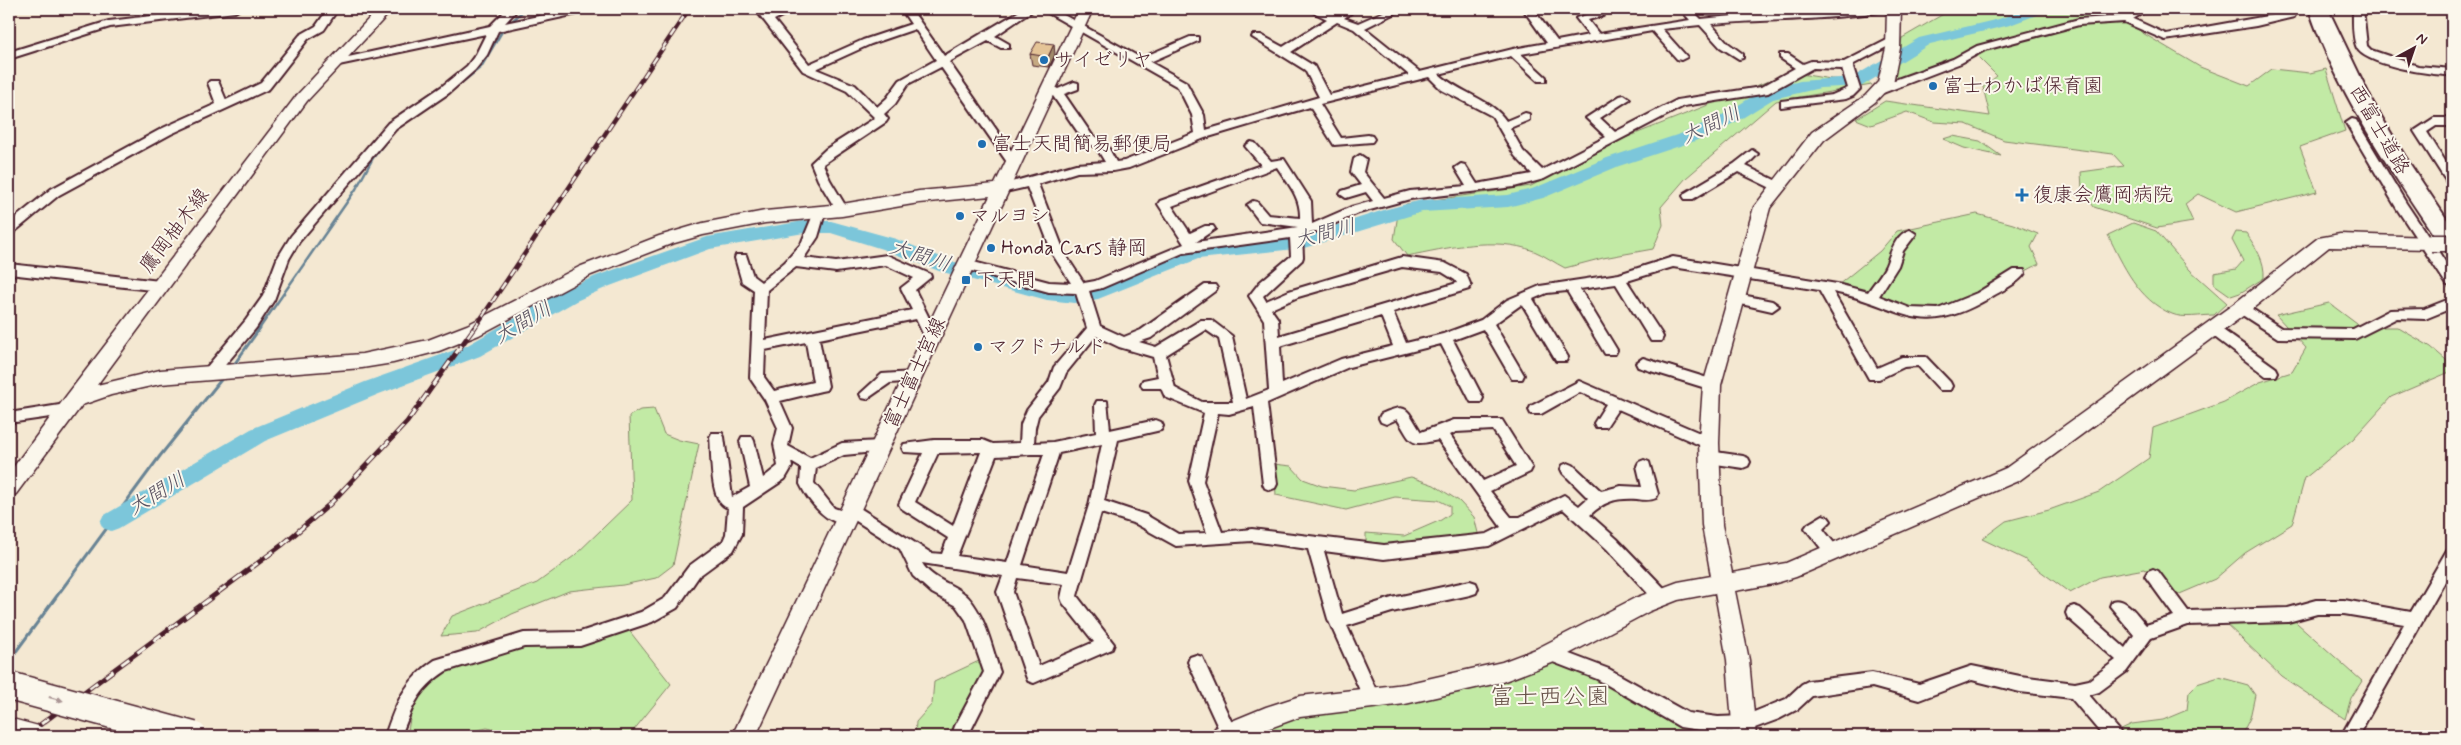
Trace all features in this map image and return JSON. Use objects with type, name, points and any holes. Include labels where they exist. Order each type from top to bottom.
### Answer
[{"type":"highway","name":"西富士道路","points":[[2318,9],[2356,94],[2402,172],[2452,244]]},
{"type":"highway","name":"西富士道路","points":[[2331,9],[2372,98],[2452,222]]},
{"type":"highway","points":[[9,686],[194,736]]},
{"type":"street","points":[[130,21],[135,9]]},
{"type":"street","points":[[9,56],[75,33],[130,21],[234,9]]},
{"type":"street","points":[[9,230],[55,192],[167,131],[264,86],[304,37],[320,28],[332,9]]},
{"type":"street","name":"鷹岡柚木線","points":[[9,488],[296,106],[386,9]]},
{"type":"street","points":[[223,372],[269,297],[283,259],[296,239],[392,126],[445,90],[471,68],[496,28],[513,9]]},
{"type":"street","points":[[334,63],[586,9]]},
{"type":"street","points":[[760,9],[807,70],[851,88],[882,119],[830,152],[817,163],[818,172],[830,188],[842,210]]},
{"type":"street","points":[[768,19],[791,9]]},
{"type":"street","points":[[906,9],[1013,162]]},
{"type":"street","points":[[878,113],[891,101],[904,82],[987,36],[1030,9]]},
{"type":"street","points":[[1046,9],[1182,85],[1198,114],[1202,135]]},
{"type":"street","name":"富士富士宮線","points":[[744,736],[1013,162],[1053,90],[1086,9]]},
{"type":"street","points":[[1312,9],[1338,13],[1358,27],[1361,32],[1376,41],[1418,76]]},
{"type":"street","points":[[1358,27],[1398,9]]},
{"type":"street","points":[[1528,9],[1555,46]]},
{"type":"street","points":[[1685,9],[1724,45],[1739,56]]},
{"type":"street","points":[[760,288],[782,274],[795,262],[816,223],[842,210],[919,197],[1001,189],[1076,168],[1113,167],[1202,135],[1313,103],[1513,52],[1654,27],[1760,12],[1838,15],[1878,9]]},
{"type":"street","points":[[1884,83],[1893,44],[1894,9]]},
{"type":"street","points":[[2125,19],[2134,12],[2144,9]]},
{"type":"street","points":[[1745,730],[1738,660],[1725,582],[1712,524],[1709,450],[1712,386],[1760,212],[1777,186],[1818,136],[1884,83],[1957,61],[1981,48],[2080,22],[2125,19],[2166,37],[2256,23],[2290,15],[2287,9]]},
{"type":"street","points":[[2358,9],[2362,47],[2367,52],[2411,70],[2431,73],[2452,72]]},
{"type":"street","points":[[1283,52],[1338,13]]},
{"type":"street","points":[[1597,38],[1581,18],[1599,14]]},
{"type":"street","points":[[807,70],[867,42],[917,25]]},
{"type":"street","points":[[1654,27],[1681,57]]},
{"type":"street","points":[[987,36],[1005,46]]},
{"type":"street","points":[[1257,37],[1310,68],[1326,100]]},
{"type":"street","points":[[1141,62],[1194,39]]},
{"type":"street","points":[[1785,104],[1797,100],[1846,96],[1854,89],[1849,71],[1850,62],[1893,44]]},
{"type":"street","points":[[1513,52],[1542,80]]},
{"type":"street","points":[[1784,56],[1803,69]]},
{"type":"street","points":[[1190,243],[1300,235],[1355,210],[1410,195],[1514,183],[1540,176],[1681,103],[1764,90],[1811,64],[1849,71]]},
{"type":"street","points":[[1432,73],[1446,86],[1496,114],[1519,153],[1540,176]]},
{"type":"street","points":[[214,83],[222,106]]},
{"type":"street","points":[[1074,86],[1053,90],[1088,138],[1101,144],[1113,167]]},
{"type":"street","points":[[1615,138],[1592,118],[1624,99]]},
{"type":"street","points":[[1313,103],[1338,142],[1368,139]]},
{"type":"street","points":[[1503,126],[1525,117]]},
{"type":"street","points":[[2452,122],[2434,122],[2420,131],[2452,181]]},
{"type":"street","points":[[2352,123],[2452,282]]},
{"type":"street","points":[[1251,146],[1269,166]]},
{"type":"street","points":[[1689,196],[1738,167],[1752,154]]},
{"type":"street","points":[[1360,159],[1357,172],[1381,203]]},
{"type":"street","points":[[1190,243],[1164,204],[1280,162],[1303,196],[1307,206],[1297,257],[1287,268],[1262,285],[1256,296],[1271,319],[1276,392]]},
{"type":"street","points":[[1738,167],[1777,186]]},
{"type":"street","points":[[1461,168],[1474,189]]},
{"type":"street","points":[[1031,182],[1059,255],[1082,294],[1094,330],[1124,343],[1158,353],[1163,363],[1165,382],[1170,393],[1179,399],[1201,407],[1241,406],[1260,400],[1346,363],[1445,338],[1486,324],[1512,303],[1545,289],[1619,279],[1673,262],[1823,286],[1871,298],[1912,314],[1929,314],[1957,309],[1981,299],[2019,273]]},
{"type":"street","points":[[1346,194],[1368,187]]},
{"type":"street","points":[[1254,205],[1264,218],[1296,221],[1300,235]]},
{"type":"street","points":[[9,418],[70,405],[111,388],[160,377],[362,361],[393,356],[432,346],[490,323],[542,293],[586,271],[665,240],[728,222],[782,215],[816,223]]},
{"type":"street","points":[[962,271],[1082,294],[1181,249],[1210,229]]},
{"type":"street","points":[[1871,298],[1892,266],[1897,250],[1910,234]]},
{"type":"street","points":[[1196,662],[1226,735],[1285,711],[1312,704],[1372,699],[1504,672],[1551,654],[1661,596],[1689,587],[1769,577],[1833,552],[2013,474],[2241,308],[2324,242],[2340,240],[2452,244]]},
{"type":"street","points":[[741,258],[747,279],[760,288]]},
{"type":"street","points":[[795,262],[836,267],[887,260],[925,277],[908,288],[918,314],[932,338]]},
{"type":"street","points":[[1263,307],[1294,294],[1402,262],[1445,268],[1461,277],[1464,286],[1273,342]]},
{"type":"street","points":[[9,269],[160,286]]},
{"type":"street","points":[[1619,279],[1656,337]]},
{"type":"street","points":[[1571,286],[1610,350]]},
{"type":"street","points":[[1823,286],[1874,375],[1902,362],[1921,361],[1945,386]]},
{"type":"street","points":[[716,437],[723,497],[727,502],[736,504],[780,475],[785,468],[781,444],[785,428],[771,397],[758,378],[757,347],[760,288]]},
{"type":"street","points":[[1124,343],[1146,334],[1210,288]]},
{"type":"street","points":[[1525,297],[1561,356]]},
{"type":"street","points":[[1737,299],[1772,306]]},
{"type":"street","points":[[2241,308],[2278,333],[2355,334],[2394,313],[2425,314],[2452,303]]},
{"type":"street","points":[[1385,309],[1401,348]]},
{"type":"street","points":[[757,347],[918,314]]},
{"type":"street","points":[[1158,353],[1206,323],[1225,336],[1241,406]]},
{"type":"street","points":[[1486,324],[1517,375]]},
{"type":"street","points":[[2213,328],[2264,359],[2271,372]]},
{"type":"street","points":[[1027,450],[1029,422],[1035,410],[1042,398],[1055,387],[1059,380],[1059,371],[1094,330]]},
{"type":"street","points":[[771,397],[821,386],[812,336]]},
{"type":"street","points":[[1445,338],[1476,398]]},
{"type":"street","points":[[1643,363],[1712,386]]},
{"type":"street","points":[[867,394],[878,383],[887,378],[913,377]]},
{"type":"street","points":[[1148,384],[1165,382]]},
{"type":"street","points":[[1536,410],[1579,386],[1709,450],[1743,462]]},
{"type":"street","points":[[1260,400],[1270,484]]},
{"type":"street","points":[[1601,423],[1614,403]]},
{"type":"street","points":[[1053,448],[1010,571],[1005,592],[1034,676],[1106,644],[1069,598],[1096,505],[1107,437],[1102,405]]},
{"type":"street","points":[[1212,408],[1196,481],[1217,539]]},
{"type":"street","points":[[1386,418],[1400,412],[1418,439],[1441,433],[1454,426],[1497,424],[1525,468],[1480,489]]},
{"type":"street","points":[[909,448],[983,446],[991,450],[1027,450],[1053,448],[1156,426]]},
{"type":"street","points":[[1441,433],[1480,489],[1507,523],[1519,523]]},
{"type":"street","points":[[748,441],[758,488]]},
{"type":"street","points":[[934,446],[906,504],[956,535]]},
{"type":"street","points":[[809,465],[842,449],[880,447]]},
{"type":"street","points":[[782,449],[809,465]]},
{"type":"street","points":[[947,561],[991,450]]},
{"type":"street","points":[[809,465],[807,484],[829,512],[848,514],[928,559],[1073,579]]},
{"type":"street","points":[[1579,515],[1598,498],[1621,492],[1651,494],[1644,466]]},
{"type":"street","points":[[1568,469],[1598,498]]},
{"type":"street","points":[[1096,505],[1141,519],[1176,540],[1217,539],[1252,535],[1315,545],[1384,552],[1489,540],[1564,501],[1612,544],[1661,596]]},
{"type":"street","points":[[393,736],[410,693],[429,673],[442,665],[524,640],[580,639],[646,617],[672,603],[694,571],[728,546],[734,534],[736,504]]},
{"type":"street","points":[[1823,521],[1813,528],[1833,552]]},
{"type":"street","points":[[1315,545],[1338,622],[1372,699]]},
{"type":"street","points":[[907,547],[918,571],[938,588],[962,601],[973,617],[992,672],[961,732],[962,736]]},
{"type":"street","points":[[2349,736],[2414,619],[2449,564]]},
{"type":"street","points":[[2153,576],[2185,619]]},
{"type":"street","points":[[1338,622],[1392,605],[1470,588]]},
{"type":"street","points":[[2118,606],[2144,634]]},
{"type":"street","points":[[1551,654],[1603,674],[1686,721],[1745,730],[1792,704],[1808,689],[1872,680],[1919,692],[1972,673],[2020,684],[2075,691],[2093,687],[2104,681],[2126,659],[2144,634],[2185,619],[2288,615],[2316,607],[2344,607],[2414,619]]},
{"type":"street","points":[[2074,613],[2126,659]]},
{"type":"street","points":[[2075,691],[2113,736]]},
{"type":"street","points":[[9,729],[35,736]]},
{"type":"green space","points":[[1952,9],[2128,9],[2123,12],[2141,32],[2200,67],[2249,86],[2272,69],[2310,73],[2326,69],[2345,131],[2300,147],[2317,192],[2236,212],[2198,194],[2185,204],[2193,222],[2157,228],[2094,207],[2082,190],[2081,172],[2124,166],[2113,154],[2004,140],[1966,124],[1934,122],[1907,112],[1871,125],[1856,119],[1885,101],[1990,116],[1983,87],[1997,76],[1973,52],[1901,79],[1895,76],[1902,38]]},
{"type":"green space","points":[[1794,73],[1831,79],[1865,80],[1872,85],[1776,101],[1686,178],[1661,207],[1663,225],[1653,249],[1603,258],[1565,268],[1534,251],[1503,244],[1470,245],[1407,256],[1394,239],[1398,214],[1406,204],[1531,186],[1610,144],[1781,76]]},
{"type":"green space","points":[[1953,136],[1980,141],[2001,156],[1964,148],[1943,139]]},
{"type":"green space","points":[[1977,214],[2013,224],[2038,234],[2031,247],[2039,264],[1978,296],[1949,306],[1914,310],[1838,285],[1880,251],[1897,231]]},
{"type":"green space","points":[[2133,223],[2156,231],[2190,270],[2227,303],[2214,315],[2187,317],[2172,314],[2150,300],[2133,280],[2108,235]]},
{"type":"green space","points":[[2236,232],[2246,233],[2253,244],[2263,265],[2264,278],[2240,293],[2231,296],[2214,284],[2214,273],[2236,269],[2243,261],[2232,240]]},
{"type":"green space","points":[[2329,303],[2361,327],[2397,327],[2431,347],[2452,365],[2452,371],[2391,397],[2353,439],[2305,478],[2292,524],[2245,553],[2215,579],[2175,596],[2145,569],[2100,577],[2070,593],[2024,559],[1982,539],[2006,521],[2049,510],[2099,492],[2149,458],[2153,428],[2224,402],[2260,382],[2292,372],[2306,348],[2276,315]]},
{"type":"green space","points":[[654,409],[664,434],[679,440],[699,444],[673,565],[656,578],[623,585],[569,591],[512,614],[477,633],[441,636],[452,616],[537,583],[574,556],[632,500],[629,416],[640,410]]},
{"type":"green space","points":[[1274,464],[1291,466],[1303,479],[1322,486],[1354,490],[1411,477],[1434,485],[1459,501],[1474,517],[1478,533],[1472,540],[1366,550],[1366,533],[1404,536],[1441,520],[1450,514],[1450,506],[1438,500],[1395,497],[1346,510],[1276,495]]},
{"type":"green space","points":[[2288,615],[2362,681],[2351,698],[2345,719],[2281,676],[2223,621]]},
{"type":"green space","points":[[624,624],[671,684],[629,736],[528,736],[487,728],[451,736],[407,736],[414,697],[440,674],[520,641],[580,639]]},
{"type":"green space","name":"富士西公園","points":[[1555,656],[1683,723],[1741,728],[1741,736],[1250,736],[1295,716]]},
{"type":"green space","points":[[981,660],[984,672],[967,711],[952,729],[935,736],[915,736],[916,722],[932,704],[934,682]]},
{"type":"green space","points":[[2219,677],[2248,685],[2255,695],[2250,718],[2241,736],[2120,736],[2117,731],[2132,724],[2163,720],[2187,710],[2189,692],[2197,684]]},
{"type":"building","points":[[1037,42],[1054,44],[1048,57],[1030,54]]},
{"type":"waterway","points":[[509,24],[525,9]]},
{"type":"waterway","name":"大間川","points":[[111,522],[258,435],[372,388],[473,351],[527,322],[569,296],[603,281],[707,243],[740,236],[804,227],[831,227],[889,244],[946,266],[1047,293],[1075,296],[1098,292],[1196,253],[1304,242],[1393,213],[1422,206],[1508,201],[1537,194],[1613,162],[1689,137],[1730,118],[1767,95],[1820,83],[1856,82],[1925,41],[2004,22],[2040,9]]},
{"type":"waterway","points":[[449,93],[481,67],[504,28]]},
{"type":"waterway","points":[[259,329],[356,189],[373,158],[398,126]]},
{"type":"waterway","points":[[233,366],[260,328]]},
{"type":"waterway","name":"大間川","points":[[9,661],[160,456],[224,376]]},
{"type":"railway","points":[[474,329],[689,9]]},
{"type":"railway","points":[[25,736],[282,545],[330,504],[407,422],[474,328]]},
{"type":"place","name":"サイゼリヤ","points":[[1044,60]]},
{"type":"place","name":"富士わかば保育園","points":[[1933,86]]},
{"type":"place","name":"富士天間簡易郵便局","points":[[982,144]]},
{"type":"place","name":"復康会鷹岡病院","points":[[2022,195]]},
{"type":"place","name":"マルヨシ","points":[[960,216]]},
{"type":"place","name":"Honda Cars 静岡","points":[[991,248]]},
{"type":"place","name":"下天間","points":[[966,280]]},
{"type":"place","name":"マクドナルド","points":[[978,347]]}]
